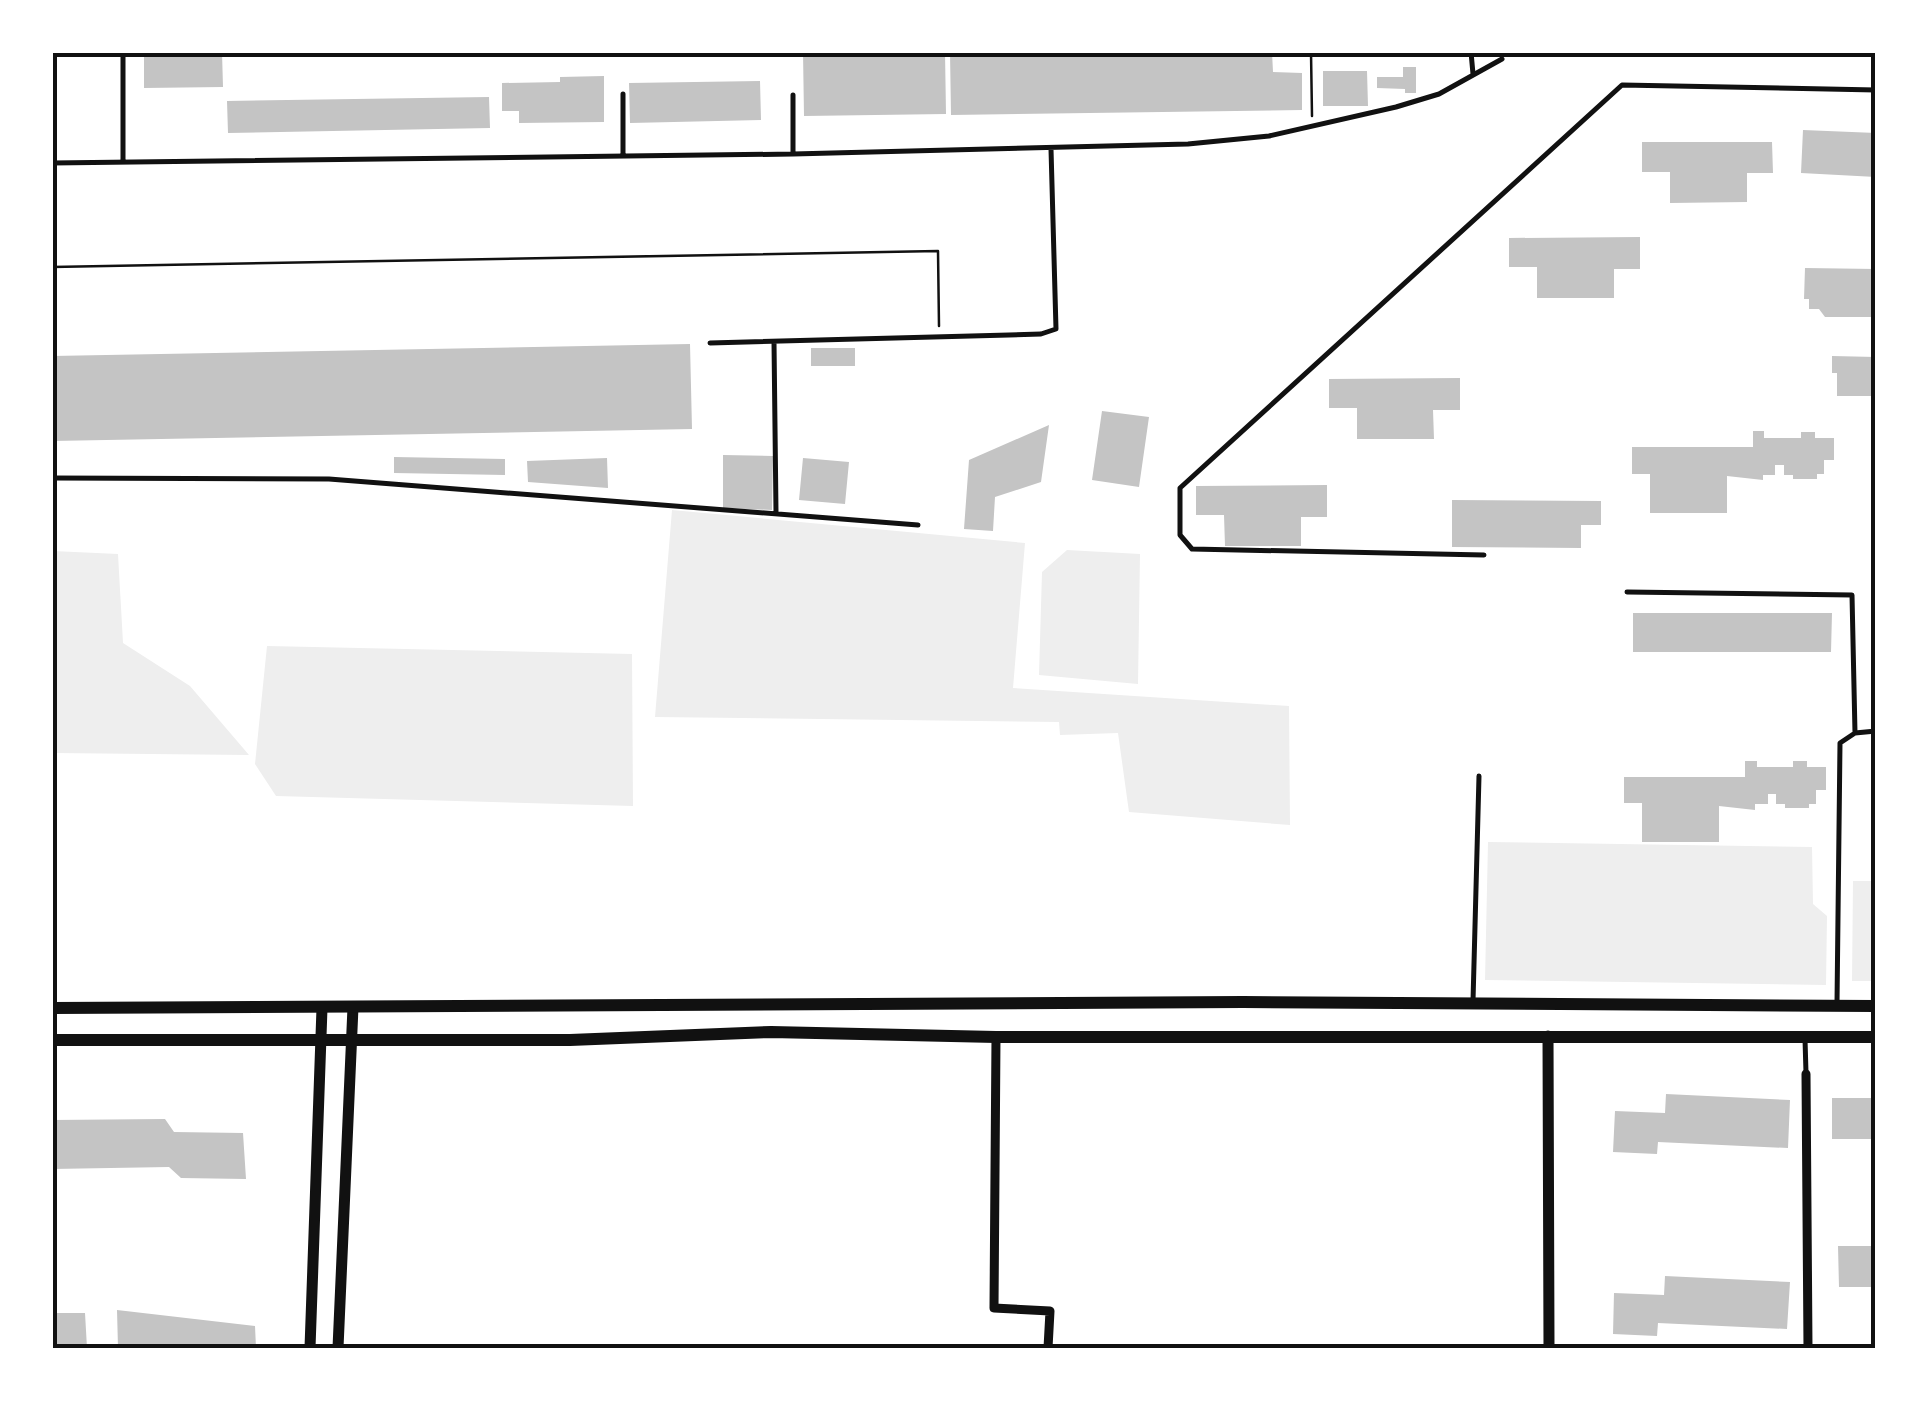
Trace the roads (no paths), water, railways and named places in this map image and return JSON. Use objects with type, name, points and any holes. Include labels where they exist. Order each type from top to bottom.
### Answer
[{"type":"main road","points":[[52,1008],[1223,1002],[1876,1006]]},
{"type":"main road","points":[[52,1040],[570,1040],[771,1032],[996,1037],[1876,1037]]},
{"type":"street","points":[[310,1348],[322,1008]]},
{"type":"street","points":[[338,1348],[353,1008]]},
{"type":"street","points":[[1548,1036],[1549,1348]]},
{"type":"street","points":[[996,1037],[994,1308],[1050,1311],[1048,1348]]},
{"type":"street","points":[[1806,1074],[1808,1348]]},
{"type":"lane","points":[[123,52],[123,162]]},
{"type":"lane","points":[[1470,52],[1473,75]]},
{"type":"lane","points":[[52,163],[793,154],[1188,144],[1270,136],[1439,94],[1502,59]]},
{"type":"lane","points":[[1484,554],[1192,549],[1180,535],[1180,488],[1622,85],[1876,90]]},
{"type":"lane","points":[[623,94],[623,156]]},
{"type":"lane","points":[[792,95],[793,154]]},
{"type":"lane","points":[[710,343],[1041,334],[1056,328],[1052,148]]},
{"type":"lane","points":[[774,342],[776,512]]},
{"type":"lane","points":[[52,478],[328,479],[918,525]]},
{"type":"lane","points":[[1627,592],[1852,595],[1854,732]]},
{"type":"lane","points":[[1836,1006],[1840,744],[1854,732],[1876,731]]},
{"type":"lane","points":[[1473,1004],[1480,776]]},
{"type":"lane","points":[[1806,1036],[1806,1074]]}]
